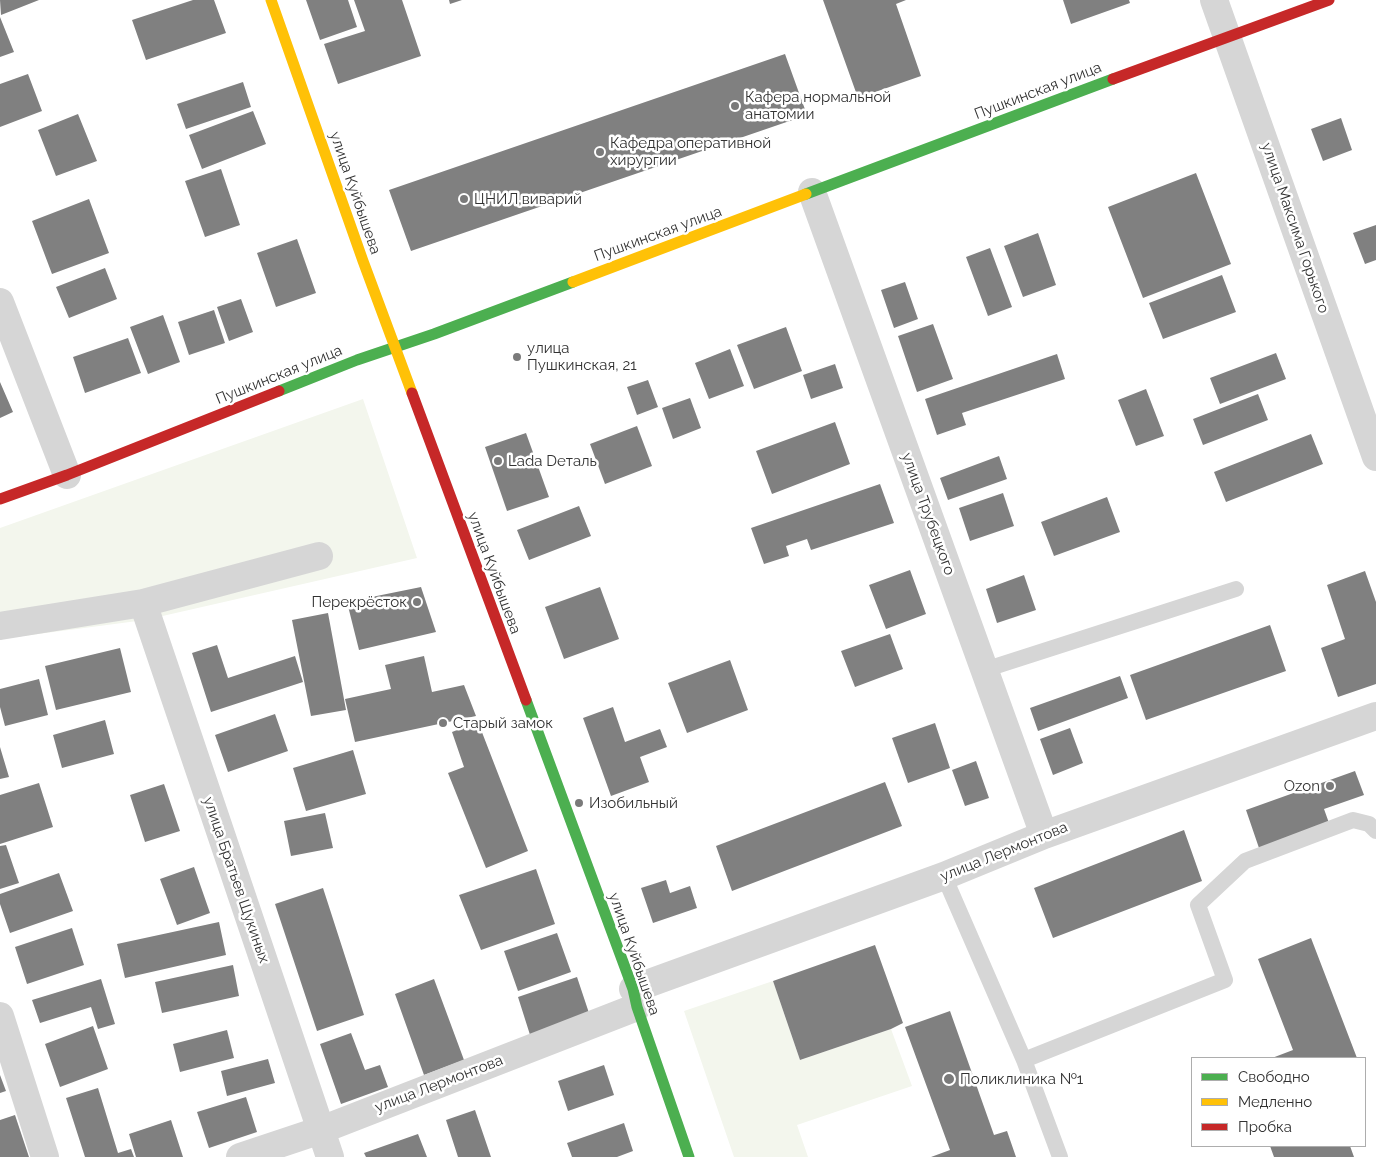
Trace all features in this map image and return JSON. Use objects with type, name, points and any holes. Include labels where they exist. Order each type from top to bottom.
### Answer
[{"type":"street","name":"улица Куйбышева","points":[[272,0],[394,347],[635,998],[689,1157]]},
{"type":"street","name":"улица Максима Горького","points":[[1214,0],[1376,457]]},
{"type":"street","name":"Пушкинская улица","points":[[0,499],[67,475],[394,347],[1329,0]]},
{"type":"street","name":"улица Трубецкого","points":[[812,192],[1044,835]]},
{"type":"street","points":[[0,302],[67,475]]},
{"type":"street","points":[[0,626],[142,603],[319,556]]},
{"type":"street","name":"улица Братьев Щукиных","points":[[142,603],[330,1157]]},
{"type":"street","name":"улица Лермонтова","points":[[240,1157],[321,1130],[635,998],[1044,835],[1376,716]]},
{"type":"street","points":[[0,1016],[45,1157]]},
{"type":"lane","points":[[984,670],[1236,588]]},
{"type":"lane","points":[[1024,1060],[1225,980],[1198,905],[1245,861],[1352,820],[1369,824],[1376,831]]},
{"type":"lane","points":[[944,876],[1024,1060],[1060,1157]]},
{"type":"shaded area","points":[[363,399],[417,558],[145,620],[0,639],[0,528]]},
{"type":"shaded area","points":[[773,981],[800,1060],[891,1029],[912,1086],[797,1125],[808,1157],[734,1157],[684,1011]]},
{"type":"building","points":[[0,0],[39,0],[1,15]]},
{"type":"building","points":[[193,0],[214,0],[226,33],[146,60],[132,20]]},
{"type":"building","points":[[306,0],[348,0],[357,27],[320,40]]},
{"type":"building","points":[[354,0],[402,0],[421,56],[338,84],[324,44],[365,31]]},
{"type":"building","points":[[449,0],[462,0],[450,4]]},
{"type":"building","points":[[823,0],[906,0],[896,4],[921,76],[858,98]]},
{"type":"building","points":[[1063,0],[1129,0],[1130,3],[1071,24]]},
{"type":"building","points":[[0,17],[14,52],[0,57]]},
{"type":"building","points":[[785,54],[807,115],[411,251],[389,190]]},
{"type":"building","points":[[28,74],[42,111],[0,127],[0,84]]},
{"type":"building","points":[[243,82],[251,107],[186,129],[177,104]]},
{"type":"building","points":[[253,111],[266,144],[202,169],[189,135]]},
{"type":"building","points":[[78,114],[97,161],[56,176],[38,130]]},
{"type":"building","points":[[1341,118],[1352,150],[1323,161],[1311,129]]},
{"type":"building","points":[[221,169],[240,225],[205,237],[185,181]]},
{"type":"building","points":[[1196,173],[1231,264],[1143,298],[1108,207]]},
{"type":"building","points":[[89,199],[109,253],[52,274],[32,221]]},
{"type":"building","points":[[1376,225],[1376,260],[1365,264],[1353,233]]},
{"type":"building","points":[[1038,233],[1056,285],[1023,297],[1004,246]]},
{"type":"building","points":[[297,239],[316,293],[276,307],[257,253]]},
{"type":"building","points":[[990,248],[1012,307],[988,316],[966,257]]},
{"type":"building","points":[[105,268],[117,299],[69,318],[56,287]]},
{"type":"building","points":[[1222,275],[1236,312],[1163,339],[1149,303]]},
{"type":"building","points":[[905,282],[918,319],[894,328],[881,290]]},
{"type":"building","points":[[241,299],[253,332],[229,341],[217,307]]},
{"type":"building","points":[[214,310],[225,343],[189,355],[178,322]]},
{"type":"building","points":[[163,315],[180,362],[148,374],[130,327]]},
{"type":"building","points":[[933,324],[953,379],[917,392],[898,336]]},
{"type":"building","points":[[786,327],[802,371],[754,389],[737,345]]},
{"type":"building","points":[[128,338],[141,373],[85,393],[73,357]]},
{"type":"building","points":[[730,349],[744,386],[709,399],[695,363]]},
{"type":"building","points":[[1276,353],[1286,379],[1220,404],[1210,378]]},
{"type":"building","points":[[1057,354],[1065,379],[962,413],[966,425],[937,435],[925,399]]},
{"type":"building","points":[[835,364],[843,388],[811,399],[803,375]]},
{"type":"building","points":[[648,380],[658,407],[637,415],[627,387]]},
{"type":"building","points":[[0,382],[13,412],[0,418]]},
{"type":"building","points":[[1146,389],[1164,436],[1136,446],[1118,400]]},
{"type":"building","points":[[1258,394],[1268,420],[1203,445],[1193,419]]},
{"type":"building","points":[[690,398],[701,428],[673,439],[662,408]]},
{"type":"building","points":[[835,422],[850,464],[772,494],[756,451]]},
{"type":"building","points":[[637,426],[652,466],[605,484],[590,444]]},
{"type":"building","points":[[526,433],[549,497],[507,511],[485,447]]},
{"type":"building","points":[[1311,434],[1323,464],[1226,502],[1214,472]]},
{"type":"building","points":[[999,456],[1007,479],[948,500],[940,478]]},
{"type":"building","points":[[880,484],[894,523],[811,550],[807,539],[786,546],[789,556],[764,564],[751,528]]},
{"type":"building","points":[[1003,493],[1014,526],[970,541],[959,508]]},
{"type":"building","points":[[1107,497],[1120,532],[1054,556],[1041,522]]},
{"type":"building","points":[[579,506],[591,536],[529,560],[517,530]]},
{"type":"building","points":[[910,570],[926,614],[886,629],[869,585]]},
{"type":"building","points":[[1365,571],[1376,602],[1376,684],[1338,697],[1321,648],[1345,639],[1327,585]]},
{"type":"building","points":[[1024,575],[1036,610],[997,623],[986,589]]},
{"type":"building","points":[[421,587],[436,632],[359,650],[347,602]]},
{"type":"building","points":[[600,587],[619,639],[564,659],[545,607]]},
{"type":"building","points":[[328,613],[346,710],[311,716],[292,620]]},
{"type":"building","points":[[1270,625],[1286,671],[1146,720],[1130,675]]},
{"type":"building","points":[[890,634],[903,669],[855,687],[841,651]]},
{"type":"building","points":[[217,645],[228,678],[295,656],[303,682],[211,712],[192,653]]},
{"type":"building","points":[[120,648],[131,692],[56,710],[45,666]]},
{"type":"building","points":[[424,656],[432,692],[464,685],[476,716],[355,742],[345,699],[391,689],[385,665]]},
{"type":"building","points":[[730,660],[748,710],[687,733],[668,683]]},
{"type":"building","points":[[1120,676],[1128,698],[1038,731],[1030,708]]},
{"type":"building","points":[[39,679],[48,715],[5,726],[0,707],[0,689]]},
{"type":"building","points":[[613,707],[625,742],[660,729],[667,747],[640,757],[649,782],[611,796],[583,718]]},
{"type":"building","points":[[275,714],[288,751],[228,772],[215,735]]},
{"type":"building","points":[[105,720],[114,754],[62,768],[53,735]]},
{"type":"building","points":[[478,722],[528,851],[486,868],[448,773],[464,767],[452,732]]},
{"type":"building","points":[[935,723],[950,768],[908,783],[892,738]]},
{"type":"building","points":[[1070,728],[1083,763],[1053,775],[1040,739]]},
{"type":"building","points":[[0,747],[9,777],[0,779]]},
{"type":"building","points":[[353,750],[366,794],[306,811],[293,768]]},
{"type":"building","points":[[976,761],[989,798],[965,806],[952,770]]},
{"type":"building","points":[[1355,771],[1364,795],[1324,809],[1329,823],[1259,848],[1246,810]]},
{"type":"building","points":[[885,782],[902,826],[732,891],[716,846]]},
{"type":"building","points":[[39,783],[53,827],[0,844],[0,795]]},
{"type":"building","points":[[164,784],[180,831],[145,842],[130,795]]},
{"type":"building","points":[[325,813],[333,848],[291,856],[284,821]]},
{"type":"building","points":[[1184,830],[1202,881],[1053,938],[1034,888]]},
{"type":"building","points":[[6,845],[19,883],[0,889],[0,846]]},
{"type":"building","points":[[194,867],[210,913],[177,925],[160,879]]},
{"type":"building","points":[[536,869],[555,924],[481,950],[459,895]]},
{"type":"building","points":[[59,873],[73,911],[10,933],[0,904],[0,894]]},
{"type":"building","points":[[666,880],[670,893],[690,886],[697,908],[653,923],[641,888]]},
{"type":"building","points":[[323,888],[364,1015],[317,1031],[275,904]]},
{"type":"building","points":[[219,922],[226,955],[125,978],[117,944]]},
{"type":"building","points":[[72,928],[84,965],[27,984],[15,947]]},
{"type":"building","points":[[557,933],[571,972],[518,991],[504,951]]},
{"type":"building","points":[[1311,938],[1357,1057],[1275,1057],[1293,1050],[1258,959]]},
{"type":"building","points":[[875,945],[903,1023],[891,1029],[800,1060],[773,981]]},
{"type":"building","points":[[233,965],[239,996],[162,1013],[155,982]]},
{"type":"building","points":[[577,977],[591,1019],[531,1038],[518,997]]},
{"type":"building","points":[[101,979],[115,1024],[98,1029],[91,1007],[40,1023],[32,1000]]},
{"type":"building","points":[[434,979],[464,1060],[424,1075],[395,994]]},
{"type":"building","name":"Поликлиника №1","points":[[950,1011],[994,1135],[1007,1131],[1016,1157],[931,1157],[950,1150],[905,1027]]},
{"type":"building","points":[[93,1026],[108,1069],[60,1087],[45,1044]]},
{"type":"building","points":[[227,1030],[234,1058],[180,1072],[173,1044]]},
{"type":"building","points":[[351,1033],[365,1070],[380,1065],[388,1087],[341,1104],[320,1044]]},
{"type":"building","points":[[268,1059],[275,1083],[227,1096],[221,1071]]},
{"type":"building","points":[[604,1065],[614,1095],[568,1111],[558,1081]]},
{"type":"building","points":[[0,1075],[6,1091],[0,1093]]},
{"type":"building","points":[[98,1088],[118,1153],[131,1149],[134,1157],[85,1157],[66,1098]]},
{"type":"building","points":[[246,1097],[257,1132],[209,1148],[197,1112]]},
{"type":"building","points":[[475,1110],[491,1157],[458,1157],[446,1120]]},
{"type":"building","points":[[15,1115],[29,1157],[0,1157],[0,1120]]},
{"type":"building","points":[[171,1120],[183,1157],[136,1157],[129,1134]]},
{"type":"building","points":[[624,1123],[633,1151],[617,1157],[572,1157],[567,1143]]},
{"type":"building","points":[[418,1134],[427,1157],[366,1157],[364,1153]]},
{"type":"building","points":[[1270,1147],[1350,1147],[1354,1157],[1274,1157]]},
{"type":"traffic: fast","points":[[806,194],[1113,79]]},
{"type":"traffic: fast","points":[[279,391],[357,360],[434,334],[573,282]]},
{"type":"traffic: fast","points":[[526,700],[633,989],[637,1007],[689,1157]]},
{"type":"traffic: slow","points":[[271,0],[363,261],[412,393]]},
{"type":"traffic: slow","points":[[573,282],[806,194]]},
{"type":"traffic: jam","points":[[1113,79],[1329,0]]},
{"type":"traffic: jam","points":[[0,499],[67,475],[279,391]]},
{"type":"traffic: jam","points":[[412,393],[526,700]]},
{"type":"place","name":"Кафера нормальной анатомии","points":[[735,106]]},
{"type":"place","name":"Кафедра оперативной хирургии","points":[[600,152]]},
{"type":"place","name":"ЦНИЛ,виварий","points":[[464,199]]},
{"type":"place","name":"улица Пушкинская, 21","points":[[517,357]]},
{"type":"place","name":"Lada Dеталь","points":[[498,461]]},
{"type":"place","name":"Перекрёсток","points":[[417,602]]},
{"type":"place","name":"Старый замок","points":[[443,723]]},
{"type":"place","name":"Ozon","points":[[1330,786]]},
{"type":"place","name":"Изобильный","points":[[579,803]]},
{"type":"place","name":"Поликлиника №1","points":[[949,1079]]}]
